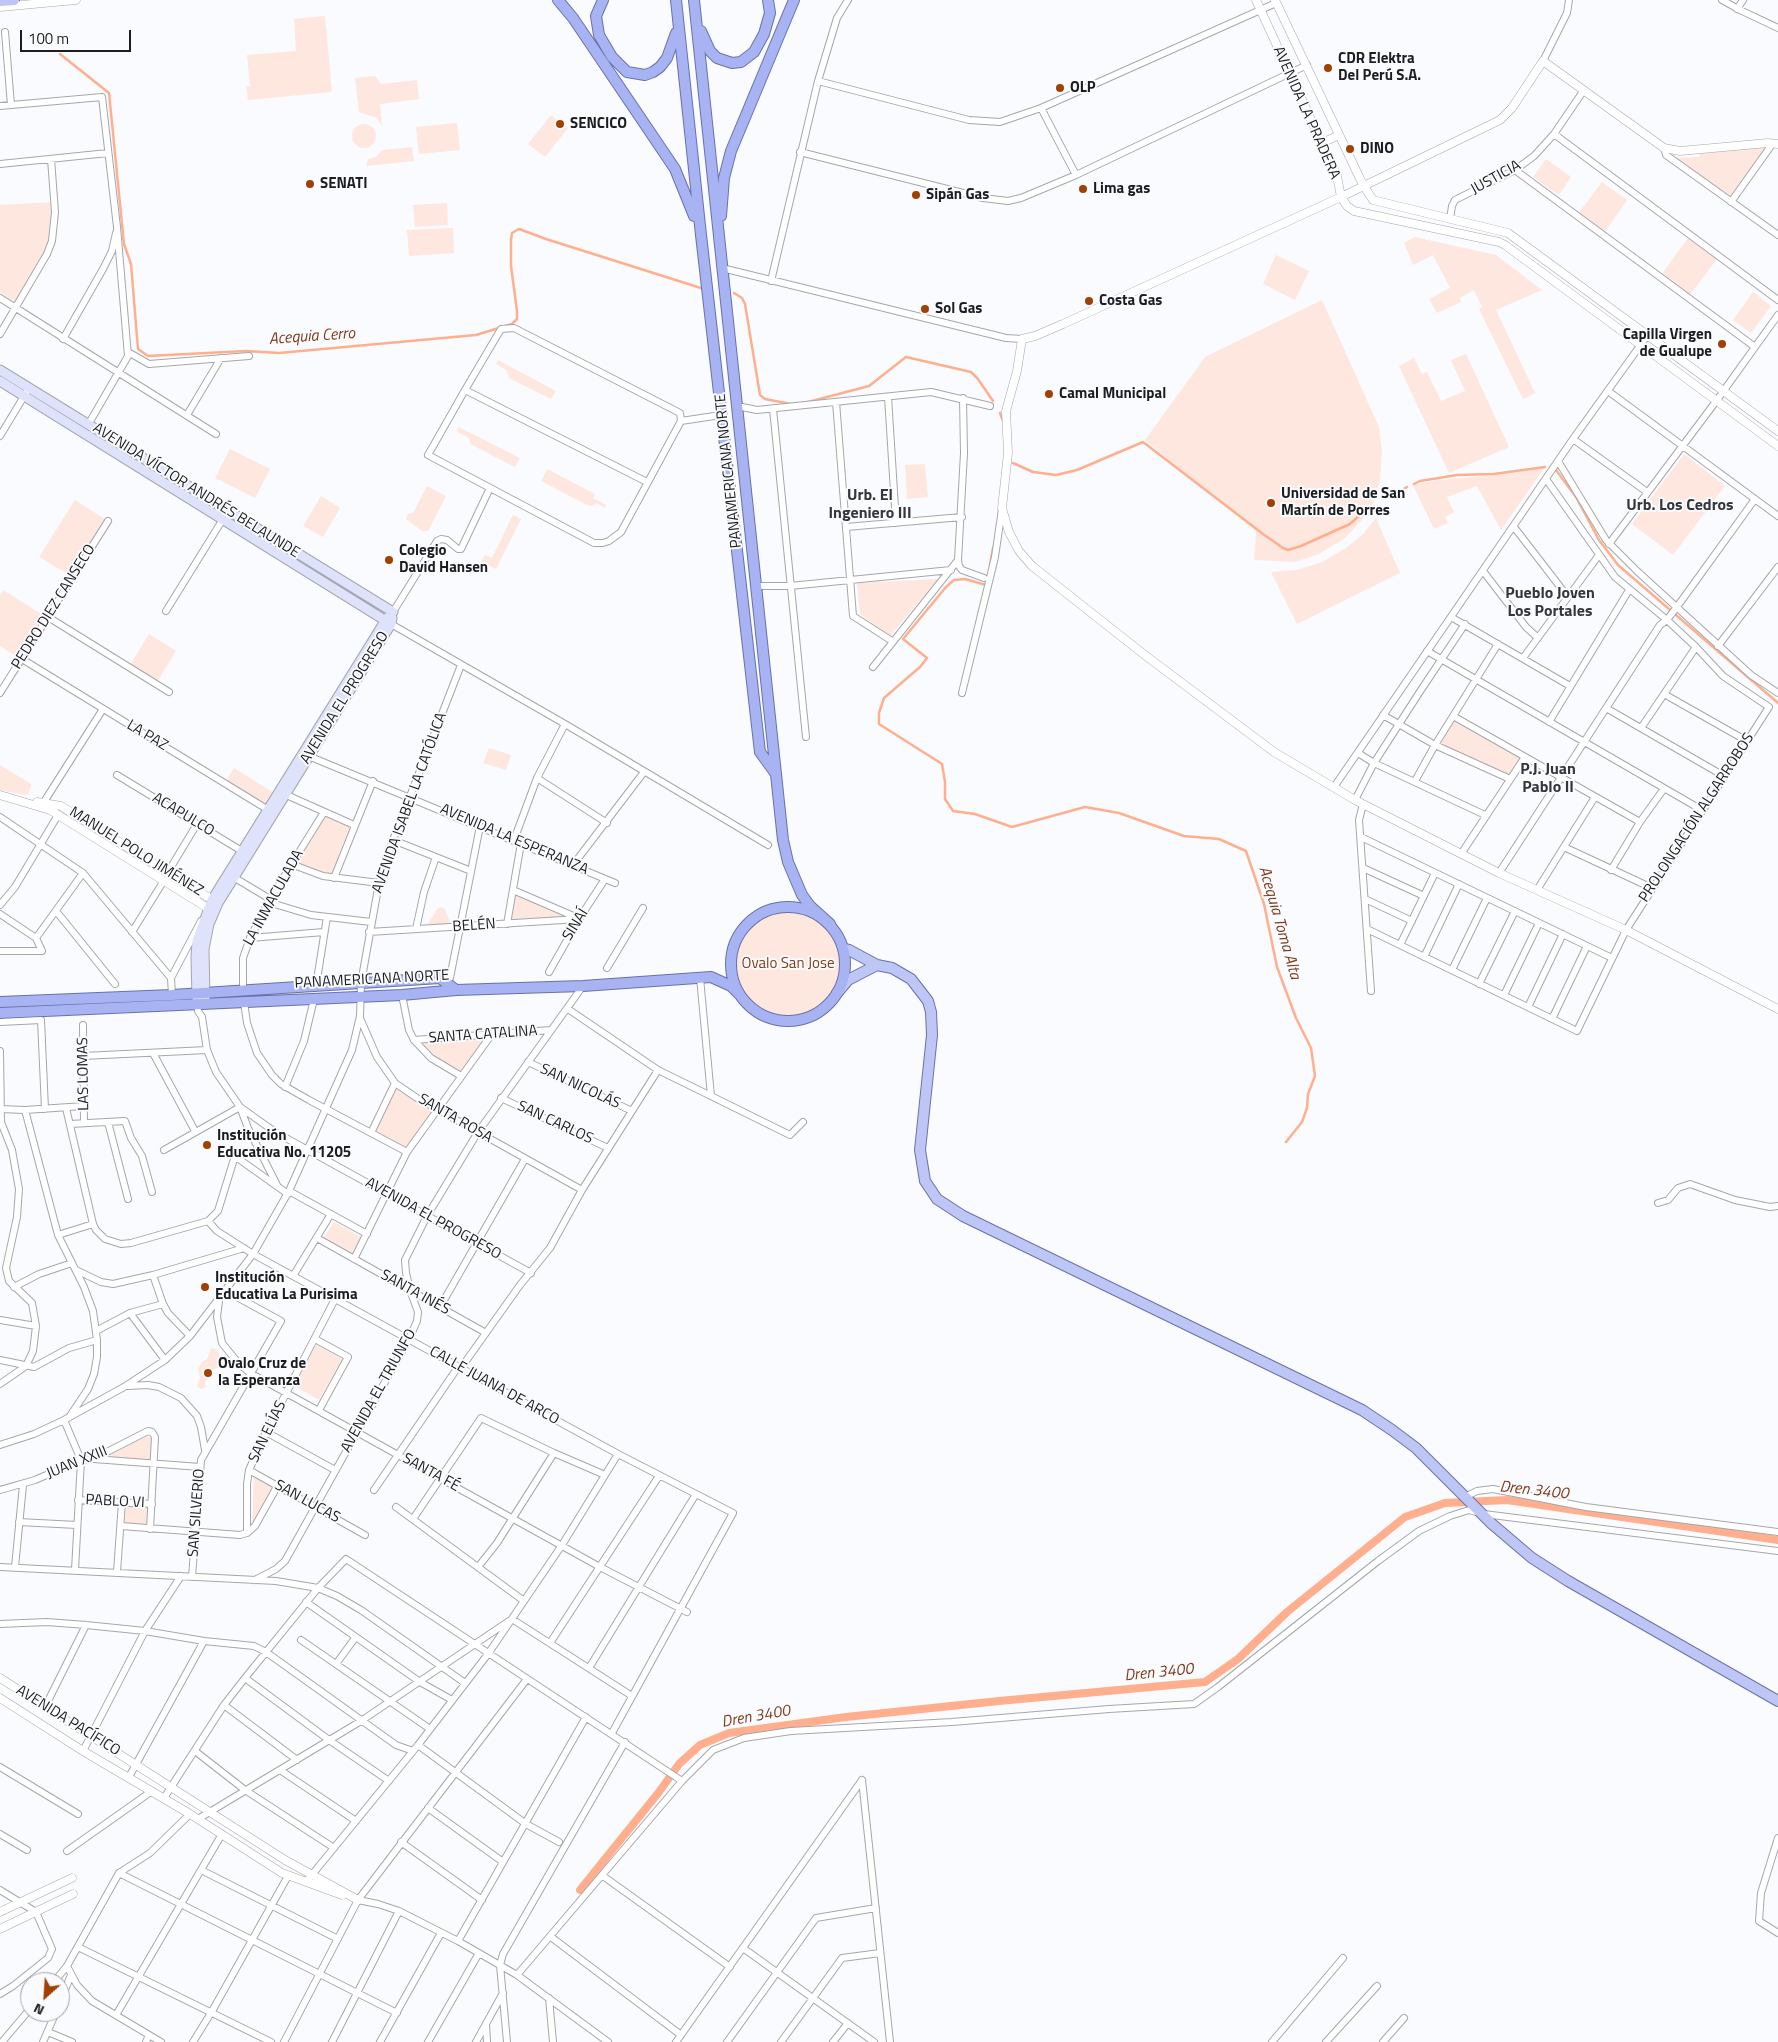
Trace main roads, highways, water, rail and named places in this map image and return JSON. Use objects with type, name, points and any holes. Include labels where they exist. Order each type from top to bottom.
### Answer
[{"type":"highway","points":[[558,0],[574,20],[675,170],[688,198],[701,235]]},
{"type":"highway","points":[[603,0],[596,16],[599,35],[612,57],[620,66],[636,75],[653,72],[660,67],[673,46],[678,24]]},
{"type":"highway","name":"PANAMERICANA NORTE","points":[[676,0],[760,752],[776,774]]},
{"type":"highway","name":"PANAMERICANA NORTE","points":[[694,0],[783,840],[788,862],[802,895],[810,906],[830,924]]},
{"type":"highway","points":[[697,23],[710,51],[717,58],[732,63],[741,62],[754,52],[764,34],[770,13],[768,0]]},
{"type":"highway","points":[[719,240],[724,178],[731,151],[794,0]]},
{"type":"highway","points":[[792,906],[813,912],[830,924],[844,948],[844,976],[837,993],[824,1009],[805,1018],[784,1021],[774,1019],[755,1010],[740,995],[732,975],[732,954],[739,934],[753,918],[771,909],[792,906]]},
{"type":"highway","name":"PANAMERICANA NORTE","points":[[0,1002],[172,995],[445,978],[456,990]]},
{"type":"highway","name":"PANAMERICANA NORTE","points":[[0,1012],[314,999],[456,990],[584,986],[700,978],[721,981],[731,986],[740,995]]},
{"type":"main road","points":[[0,1],[14,0]]},
{"type":"main road","name":"AVENIDA VÍCTOR ANDRÉS BELAUNDE","points":[[0,370],[27,392],[223,520],[388,622]]},
{"type":"main road","name":"AVENIDA VÍCTOR ANDRÉS BELAUNDE","points":[[0,381],[27,392],[88,425],[393,612]]},
{"type":"main road","name":"AVENIDA EL PROGRESO","points":[[201,1004],[200,993],[204,949],[211,911],[215,902],[393,612]]},
{"type":"main road","name":"AVENIDA EL PROGRESO","points":[[215,902],[235,878],[245,854]]},
{"type":"main road","points":[[844,948],[877,965],[892,968],[911,978],[922,990],[931,1012],[932,1035],[920,1150],[925,1180],[937,1199],[963,1216],[1362,1410],[1416,1448],[1478,1511],[1512,1542],[1568,1581],[1778,1701]]},
{"type":"main road","points":[[837,993],[848,980],[877,965]]},
{"type":"waterway","name":"Acequia Cerro","points":[[60,54],[109,93],[124,244],[131,264],[138,349],[148,356],[246,351],[279,353],[476,335],[512,324],[517,319],[517,311],[511,266],[511,240],[512,233],[519,229],[704,289]]},
{"type":"waterway","name":"Acequia Cerro","points":[[734,293],[742,298],[745,304],[760,395],[765,399],[791,404]]},
{"type":"waterway","name":"Acequia Cerro","points":[[808,402],[869,386],[906,357],[971,372],[993,401]]},
{"type":"waterway","name":"Acequia Cerro","points":[[1000,413],[1003,421]]},
{"type":"waterway","points":[[1013,463],[1033,472],[1056,475],[1077,470],[1143,442],[1263,534],[1288,550],[1350,524],[1361,514],[1374,508]]},
{"type":"waterway","points":[[1414,484],[1420,481],[1457,475],[1494,474],[1545,467]]},
{"type":"waterway","points":[[1556,470],[1576,497],[1599,540],[1618,565],[1778,703]]},
{"type":"waterway","points":[[1389,498],[1407,487]]},
{"type":"waterway","name":"Acequia Toma Alta","points":[[990,565],[993,548]]},
{"type":"waterway","name":"Acequia Toma Alta","points":[[987,582],[986,585],[965,579],[954,580],[903,639],[927,658],[920,667],[884,698],[879,713],[879,724],[942,764],[945,799],[953,811],[975,814],[1012,827],[1085,807],[1119,813],[1184,836],[1219,839],[1246,851],[1264,904],[1277,967],[1296,1018],[1311,1048],[1315,1076],[1308,1094],[1307,1108],[1302,1122],[1286,1142]]},
{"type":"waterway","name":"Dren 3400","points":[[580,1890],[659,1792],[679,1764],[700,1745],[729,1733],[846,1717],[1205,1682],[1238,1659],[1287,1612],[1405,1517],[1445,1503],[1507,1500],[1778,1540]]},
{"type":"place","name":"CDR Elektra Del Perú S.A.","points":[[1328,68]]},
{"type":"place","name":"OLP","points":[[1060,88]]},
{"type":"place","name":"SENCICO","points":[[560,124]]},
{"type":"place","name":"DINO","points":[[1350,149]]},
{"type":"place","name":"SENATI","points":[[310,184]]},
{"type":"place","name":"Lima gas","points":[[1083,189]]},
{"type":"place","name":"Sipán Gas","points":[[916,195]]},
{"type":"place","name":"Costa Gas","points":[[1089,301]]},
{"type":"place","name":"Sol Gas","points":[[925,309]]},
{"type":"place","name":"Capilla Virgen de Gualupe","points":[[1722,344]]},
{"type":"place","name":"Camal Municipal","points":[[1049,394]]},
{"type":"place","name":"Universidad de San Martín de Porres","points":[[1271,503]]},
{"type":"place","name":"Colegio David Hansen","points":[[389,560]]},
{"type":"place","name":"Institución Educativa No. 11205","points":[[207,1145]]},
{"type":"place","name":"Institución Educativa La Purisima","points":[[205,1287]]},
{"type":"place","name":"Ovalo Cruz de la Esperanza","points":[[208,1373]]},
{"type":"district","name":"Urb. El Ingeniero III","points":[[870,505]]},
{"type":"district","name":"Urb. Los Cedros","points":[[1680,506]]},
{"type":"district","name":"Pueblo Joven Los Portales","points":[[1550,603]]},
{"type":"district","name":"P.J. Juan Pablo II","points":[[1548,779]]},
{"type":"park label","name":"Ovalo San Jose","points":[[788,964]]}]
